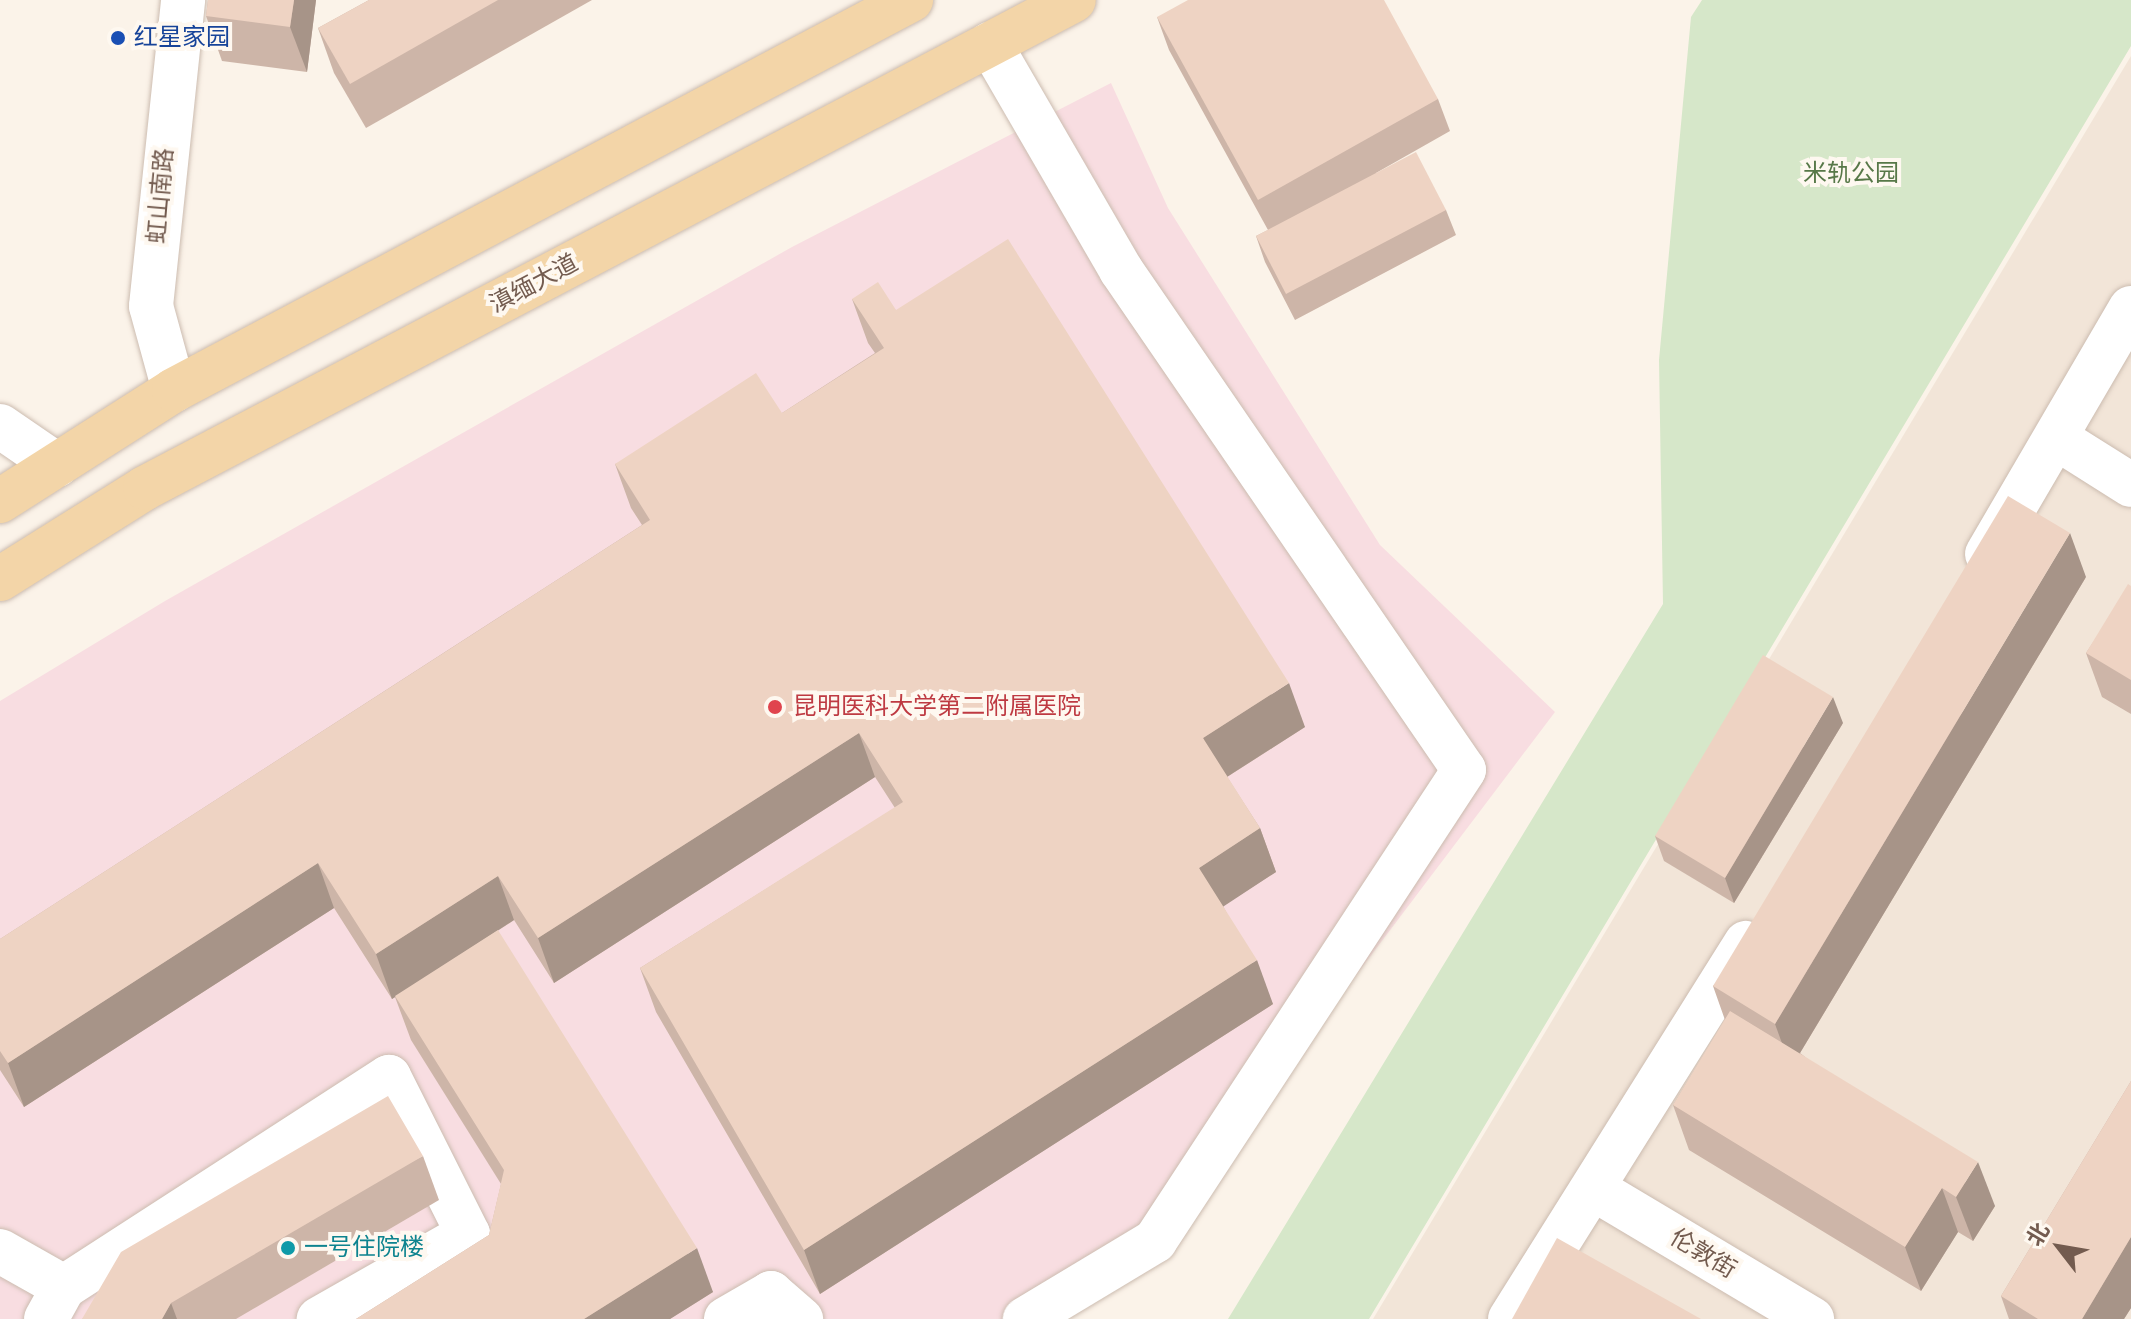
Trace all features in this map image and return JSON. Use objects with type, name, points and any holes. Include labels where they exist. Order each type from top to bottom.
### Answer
[{"type":"main road","points":[[0,501],[174,390],[911,0]]},
{"type":"main road","name":"滇缅大道","points":[[0,579],[145,488],[1074,0]]},
{"type":"street","name":"虹山南路","points":[[174,390],[151,306],[183,0]]},
{"type":"street","points":[[990,44],[1121,270],[1464,770],[1155,1241],[1025,1319]]},
{"type":"street","points":[[1967,586],[2058,439],[2131,308]]},
{"type":"street","points":[[0,426],[57,465]]},
{"type":"street","points":[[2058,439],[2131,485]]},
{"type":"street","points":[[1510,1319],[1768,908]]},
{"type":"street","points":[[0,1251],[55,1303],[389,1077],[468,1234],[319,1319]]},
{"type":"street","name":"伦敦街","points":[[1594,1189],[1812,1319]]},
{"type":"street","points":[[726,1319],[771,1293],[801,1319]]},
{"type":"shaded area","points":[[2131,56],[2131,1319],[1373,1319]]},
{"type":"shaded area","name":"昆明医科大学第二附属医院","points":[[1111,83],[1168,208],[1380,545],[1555,712],[1155,1241],[1025,1319],[0,1319],[0,701],[165,601],[792,247]]},
{"type":"green space","name":"米轨公园","points":[[1702,0],[2131,0],[2131,46],[1369,1319],[1228,1319],[1663,604],[1659,360],[1691,17]]},
{"type":"building","points":[[208,0],[294,0],[290,27],[206,16]]},
{"type":"building","points":[[369,0],[498,0],[350,84],[318,28]]},
{"type":"building","points":[[1188,0],[1384,0],[1438,99],[1258,200],[1157,17]]},
{"type":"building","points":[[1416,152],[1446,210],[1286,294],[1256,236]]},
{"type":"building","points":[[1008,239],[1289,683],[1203,738],[1260,828],[1199,868],[1257,960],[804,1250],[640,968],[903,802],[859,733],[538,938],[498,876],[376,954],[318,863],[8,1063],[0,1051],[0,939],[650,520],[615,464],[756,373],[782,413],[884,348],[852,299],[878,282],[896,310]]},
{"type":"building","points":[[2008,496],[2070,533],[1775,1024],[1713,986]]},
{"type":"building","points":[[2128,584],[2131,586],[2131,680],[2086,653]]},
{"type":"building","points":[[1763,655],[1833,697],[1725,878],[1655,836]]},
{"type":"building","points":[[498,930],[697,1248],[584,1319],[356,1319],[489,1235],[504,1170],[395,996]]},
{"type":"building","points":[[1730,1011],[1978,1162],[1956,1197],[1942,1188],[1905,1247],[1673,1105]]},
{"type":"building","points":[[2131,1081],[2131,1237],[2082,1319],[2038,1319],[2001,1296]]},
{"type":"building","points":[[388,1096],[423,1156],[171,1303],[162,1319],[82,1319],[121,1252]]},
{"type":"building","points":[[1557,1238],[1701,1319],[1512,1319]]},
{"type":"place","name":"红星家园","points":[[118,38]]},
{"type":"place","name":"昆明医科大学第二附属医院","points":[[775,707]]},
{"type":"place","name":"一号住院楼","points":[[288,1248]]}]
